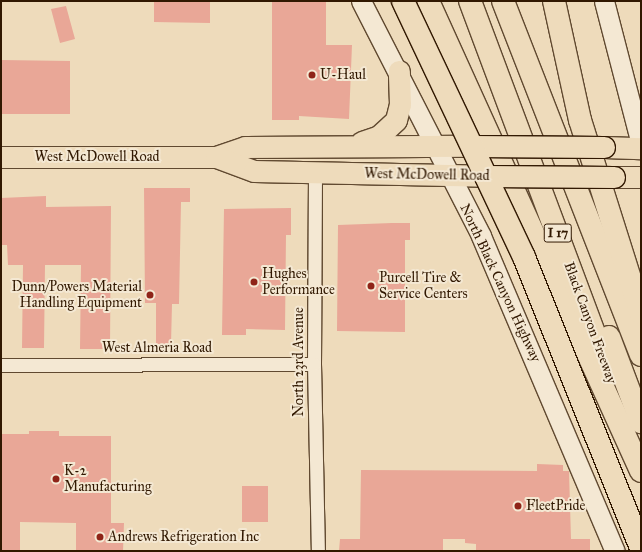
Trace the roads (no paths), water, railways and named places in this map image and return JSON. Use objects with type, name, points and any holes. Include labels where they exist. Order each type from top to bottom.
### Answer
[{"type":"highway","points":[[403,1],[524,257],[641,548]]},
{"type":"highway","points":[[428,1],[641,471]]},
{"type":"highway","name":"Black Canyon Freeway","points":[[470,1],[641,466]]},
{"type":"highway","points":[[481,1],[641,422]]},
{"type":"highway","name":"I 17","points":[[503,1],[641,355]]},
{"type":"highway","points":[[554,1],[580,120],[641,313]]},
{"type":"main road","name":"North Black Canyon Highway","points":[[361,1],[399,71],[435,144],[522,328],[615,551]]},
{"type":"main road","points":[[604,1],[641,144]]},
{"type":"main road","points":[[352,146],[380,136],[392,125],[400,104],[399,71]]},
{"type":"main road","name":"West McDowell Road","points":[[1,157],[216,157],[245,147],[435,144],[472,146],[641,148]]},
{"type":"main road","name":"West McDowell Road","points":[[216,157],[254,171],[450,176],[641,177]]},
{"type":"street","name":"North 23rd Avenue","points":[[315,173],[314,364],[318,551]]},
{"type":"street","name":"West Almeria Road","points":[[1,365],[314,364]]},
{"type":"place","name":"U-Haul","points":[[312,75]]},
{"type":"place","name":"Hughes Performance","points":[[254,282]]},
{"type":"place","name":"Purcell Tire & Service Centers","points":[[371,286]]},
{"type":"place","name":"Dunn/Powers Material Handling Equipment","points":[[150,295]]},
{"type":"place","name":"K-2 Manufacturing","points":[[56,479]]},
{"type":"place","name":"FleetPride","points":[[518,506]]},
{"type":"place","name":"Andrews Refrigeration Inc","points":[[100,537]]}]
